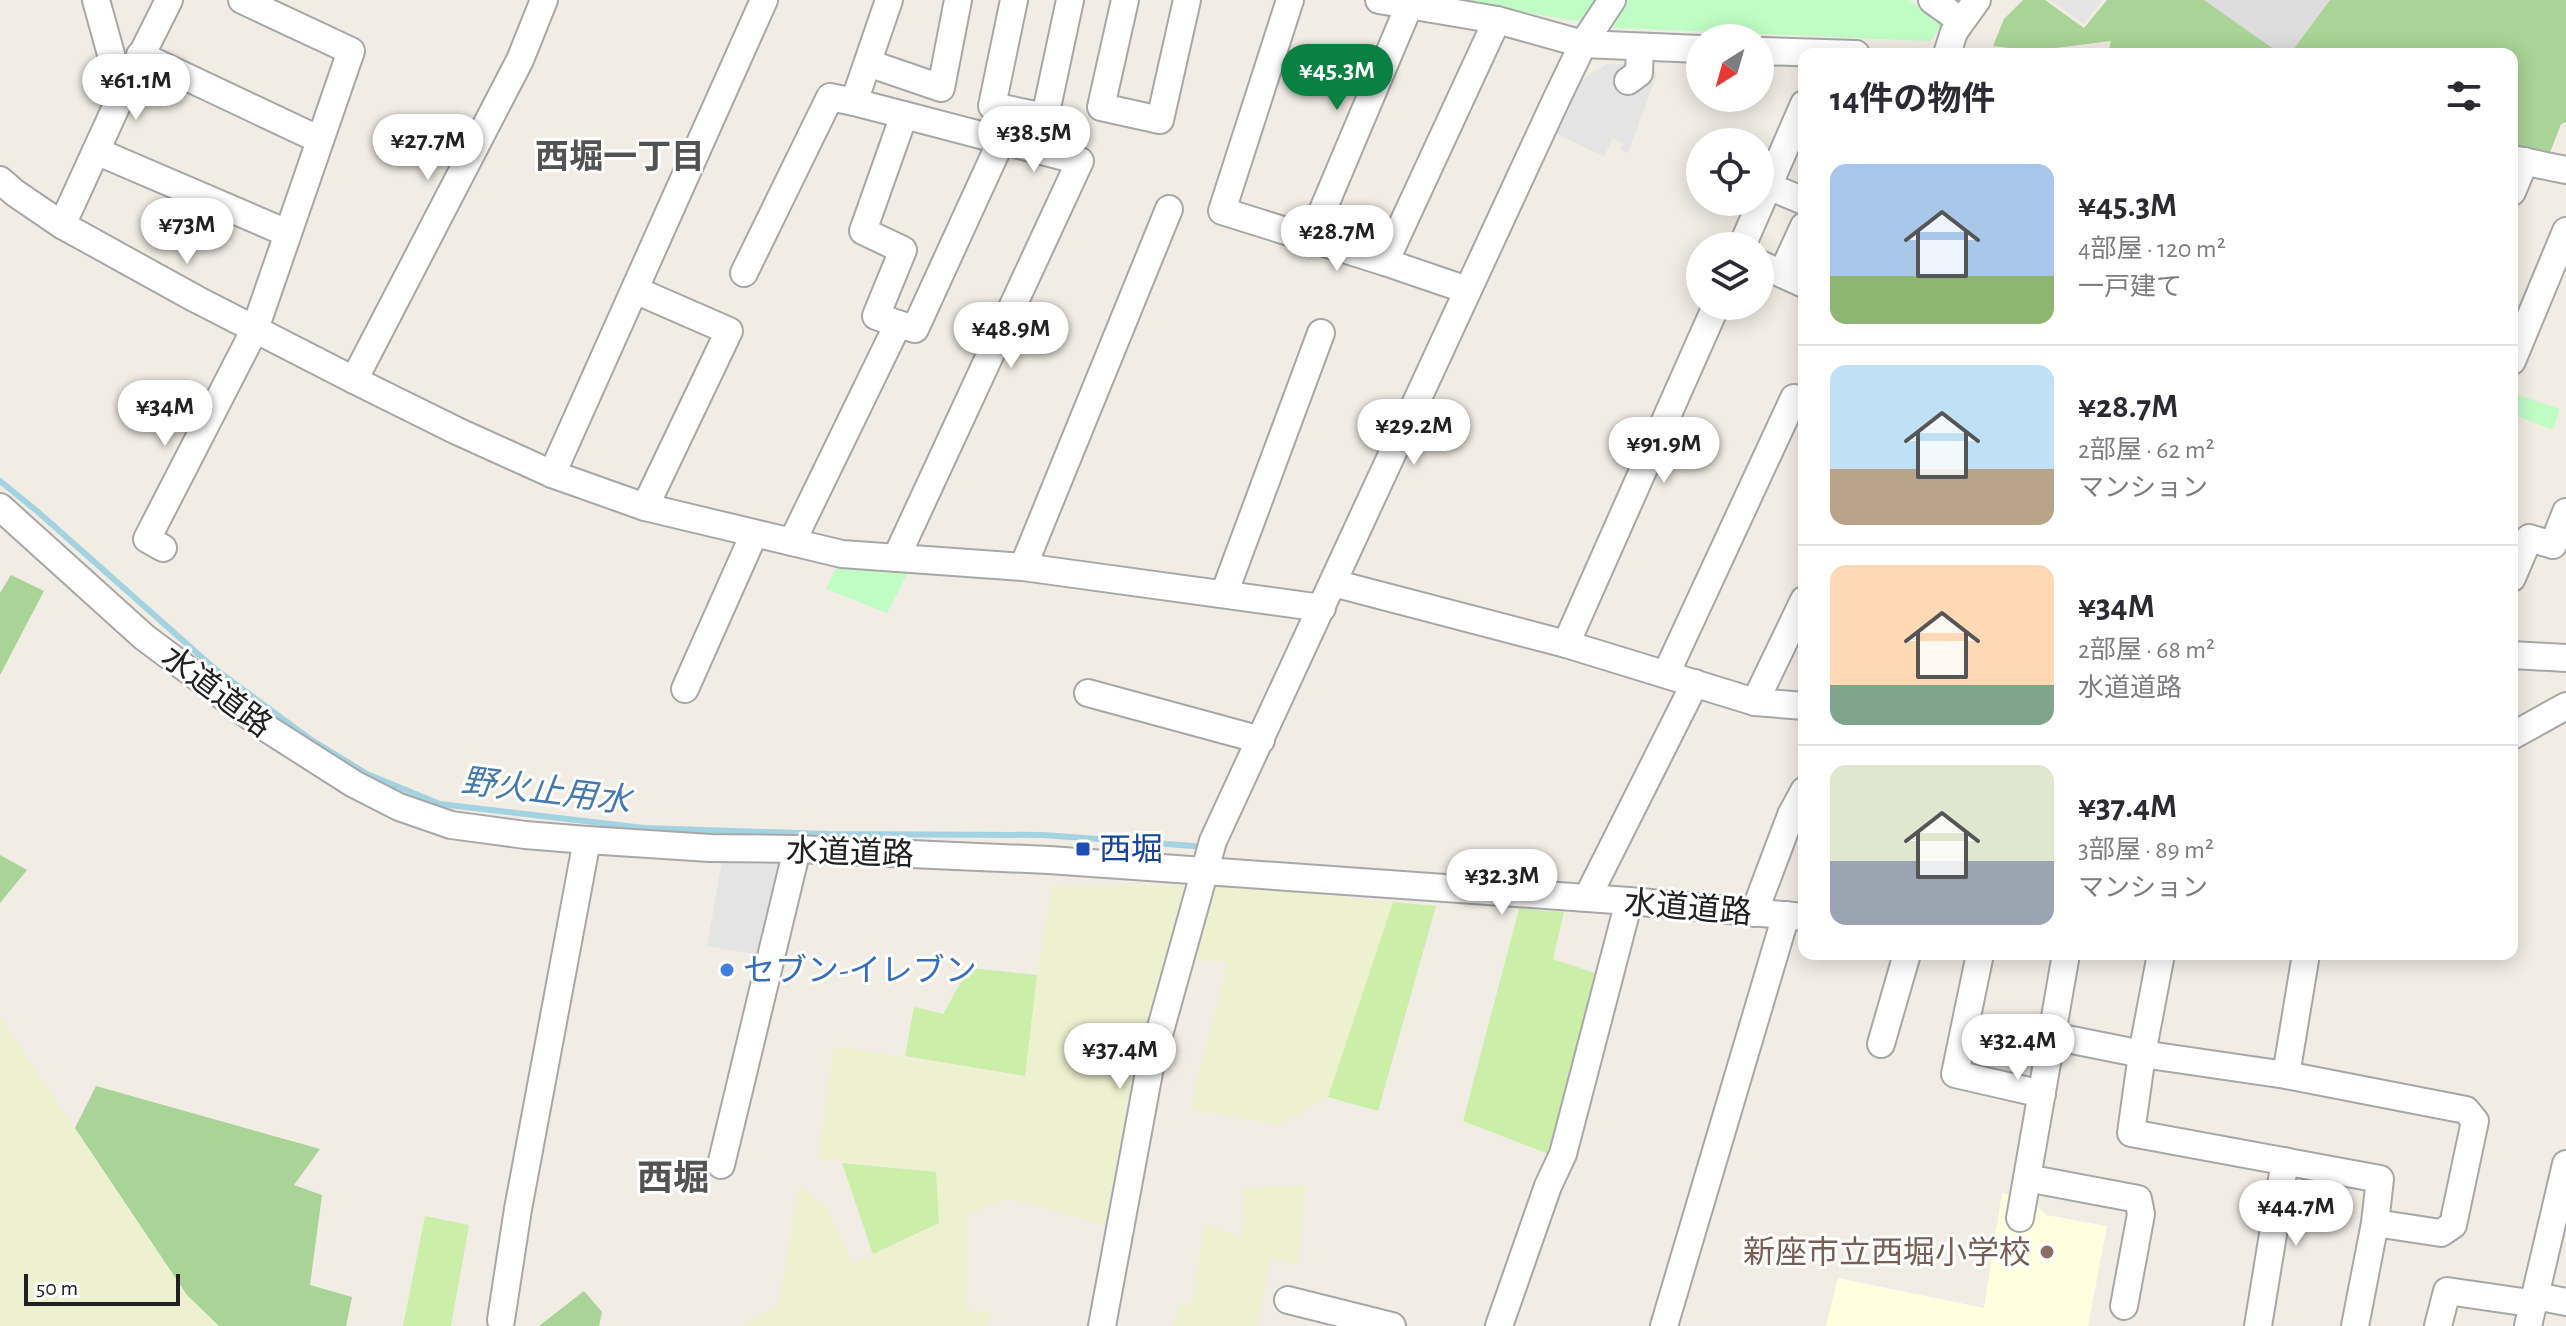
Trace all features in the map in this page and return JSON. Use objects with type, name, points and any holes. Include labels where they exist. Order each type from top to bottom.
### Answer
[{"type":"street","points":[[96,0],[122,94]]},
{"type":"street","points":[[62,225],[140,55],[169,0]]},
{"type":"street","points":[[163,548],[147,539],[255,329],[351,51],[242,0]]},
{"type":"street","points":[[354,380],[520,60],[544,0]]},
{"type":"street","points":[[552,474],[764,0]]},
{"type":"street","points":[[854,102],[889,0]]},
{"type":"street","points":[[868,63],[941,88],[958,0]]},
{"type":"street","points":[[1014,0],[992,106],[1045,117],[1070,0]]},
{"type":"street","points":[[1125,0],[1101,107],[1160,120],[1187,0]]},
{"type":"street","points":[[1290,0],[1222,211],[1467,290]]},
{"type":"street","points":[[1379,0],[1497,20],[1583,44],[1686,49]]},
{"type":"street","points":[[1102,1326],[1150,1067],[1213,841],[1467,290],[1564,103],[1583,44],[1612,0]]},
{"type":"street","points":[[1932,0],[1961,21]]},
{"type":"street","points":[[1949,48],[1954,32],[1977,0]]},
{"type":"street","points":[[1311,238],[1409,6]]},
{"type":"street","points":[[1385,262],[1497,20]]},
{"type":"street","points":[[1628,81],[1639,73],[1640,47]]},
{"type":"street","points":[[1774,51],[1798,52]]},
{"type":"street","points":[[140,55],[320,140]]},
{"type":"street","points":[[744,273],[830,97],[1080,161],[896,558]]},
{"type":"street","points":[[904,115],[863,231],[903,250],[876,316],[915,329],[1002,139]]},
{"type":"street","points":[[1774,172],[1798,118]]},
{"type":"street","points":[[96,151],[287,233]]},
{"type":"street","points":[[2518,160],[2566,170]]},
{"type":"street","points":[[0,180],[62,225],[354,380],[552,474],[645,507],[842,554],[1023,567],[1322,608]]},
{"type":"street","points":[[1774,188],[1798,198]]},
{"type":"street","points":[[1023,567],[1169,209]]},
{"type":"street","points":[[2518,347],[2566,231]]},
{"type":"street","points":[[1782,274],[1798,239]]},
{"type":"street","points":[[635,290],[729,331],[645,507]]},
{"type":"street","points":[[1566,644],[1710,320]]},
{"type":"street","points":[[792,542],[898,324]]},
{"type":"street","points":[[1224,594],[1321,333]]},
{"type":"street","points":[[1666,674],[1794,398],[1798,400]]},
{"type":"street","name":"水道道路","points":[[0,507],[144,637],[263,726],[354,784],[399,807],[451,825],[587,840],[710,848],[1049,860],[1629,901],[1795,916]]},
{"type":"street","points":[[2518,564],[2529,538],[2553,545],[2566,512]]},
{"type":"street","points":[[685,689],[754,534]]},
{"type":"street","points":[[1333,583],[1566,644],[1755,702],[1798,706]]},
{"type":"street","points":[[1755,702],[1798,612]]},
{"type":"street","points":[[2518,655],[2566,658]]},
{"type":"street","points":[[1587,898],[1695,683]]},
{"type":"street","points":[[1088,693],[1261,740]]},
{"type":"street","points":[[2518,733],[2566,706]]},
{"type":"street","points":[[1754,913],[1798,802]]},
{"type":"street","points":[[501,1320],[518,1209],[587,840]]},
{"type":"street","points":[[721,1165],[797,849]]},
{"type":"street","points":[[1499,1326],[1548,1186],[1563,1154],[1629,901]]},
{"type":"street","points":[[1664,1326],[1795,916]]},
{"type":"street","points":[[1881,1044],[1905,960]]},
{"type":"street","points":[[1979,960],[1955,1074],[2042,1094]]},
{"type":"street","points":[[2020,1218],[2065,960]]},
{"type":"street","points":[[2160,960],[2131,1133],[2380,1179],[2375,1223],[2355,1326]]},
{"type":"street","points":[[2286,1075],[2305,960]]},
{"type":"street","points":[[2052,1036],[2142,1054],[2286,1075],[2466,1110],[2472,1115],[2475,1121],[2453,1225],[2441,1233],[2375,1223]]},
{"type":"street","points":[[2258,1326],[2285,1161]]},
{"type":"street","points":[[2528,1326],[2566,1164]]},
{"type":"street","points":[[2027,1178],[2138,1199],[2141,1214],[2124,1306]]},
{"type":"street","points":[[2438,1326],[2447,1291],[2523,1302],[2546,1298],[2566,1302]]},
{"type":"street","points":[[1288,1300],[1375,1324]]},
{"type":"shaded area","points":[[2050,0],[2102,0],[2084,24]]},
{"type":"shaded area","points":[[2204,0],[2330,0],[2294,48],[2272,48]]},
{"type":"shaded area","points":[[1607,64],[1650,64],[1657,74],[1628,153],[1620,150],[1623,143],[1613,138],[1604,157],[1555,133],[1578,82]]},
{"type":"shaded area","points":[[722,861],[783,861],[760,955],[707,946]]},
{"type":"shaded area","points":[[1208,883],[1393,902],[1328,1097],[1280,1125],[1190,1109],[1228,961],[1186,961]]},
{"type":"shaded area","points":[[1188,885],[1111,1227],[1007,1198],[969,1216],[966,1310],[992,1311],[988,1326],[742,1326],[779,1303],[799,1186],[827,1208],[853,1264],[939,1223],[935,1172],[818,1159],[834,1046],[1024,1076],[1052,886]]},
{"type":"shaded area","points":[[0,1017],[187,1295],[219,1326],[0,1326]]},
{"type":"shaded area","points":[[1306,1185],[1297,1266],[1270,1259],[1258,1326],[1174,1326],[1179,1303],[1192,1305],[1204,1226],[1242,1236],[1245,1188]]},
{"type":"shaded area","name":"新座市立西堀小学校","points":[[2002,1193],[2035,1204],[2046,1215],[2107,1226],[2088,1326],[1826,1326],[1838,1278],[1984,1308]]},
{"type":"green space","points":[[1450,0],[1909,0],[1943,26],[1930,41],[1774,34],[1774,24],[1686,24],[1686,31],[1619,28]]},
{"type":"green space","points":[[2023,0],[2045,0],[2084,28],[2107,0],[2204,0],[2272,48],[2109,48],[2111,41],[2056,48],[1993,46],[2004,19]]},
{"type":"green space","points":[[2330,0],[2566,0],[2566,122],[2561,124],[2549,155],[2518,147],[2518,48],[2294,48]]},
{"type":"green space","points":[[2518,395],[2560,409],[2553,430],[2518,416]]},
{"type":"green space","points":[[840,559],[912,565],[887,613],[826,589]]},
{"type":"green space","points":[[11,575],[44,591],[0,675],[0,593]]},
{"type":"green space","points":[[0,855],[27,870],[0,903]]},
{"type":"green space","points":[[1393,902],[1436,906],[1378,1111],[1328,1097]]},
{"type":"green space","points":[[1519,909],[1564,912],[1553,959],[1603,976],[1549,1154],[1463,1121]]},
{"type":"green space","points":[[969,968],[1037,975],[1025,1076],[905,1056],[914,1007],[943,1014]]},
{"type":"green space","points":[[96,1086],[320,1149],[294,1185],[322,1195],[310,1285],[352,1297],[346,1326],[219,1326],[187,1295],[75,1128]]},
{"type":"green space","points":[[842,1163],[936,1172],[939,1223],[873,1254]]},
{"type":"green space","points":[[425,1216],[469,1225],[451,1326],[403,1326]]},
{"type":"green space","points":[[584,1291],[602,1312],[599,1326],[539,1326]]},
{"type":"waterway","name":"野火止用水","points":[[0,481],[215,669],[310,739],[367,774],[440,804],[644,828],[828,834],[1043,835],[1194,846]]},
{"type":"place","name":"西堀","points":[[1083,849]]},
{"type":"place","name":"セブン-イレブン","points":[[727,970]]},
{"type":"place","name":"新座市立西堀小学校","points":[[2047,1252]]},
{"type":"district","name":"西堀一丁目","points":[[620,156]]},
{"type":"district","name":"西堀","points":[[673,1177]]}]
